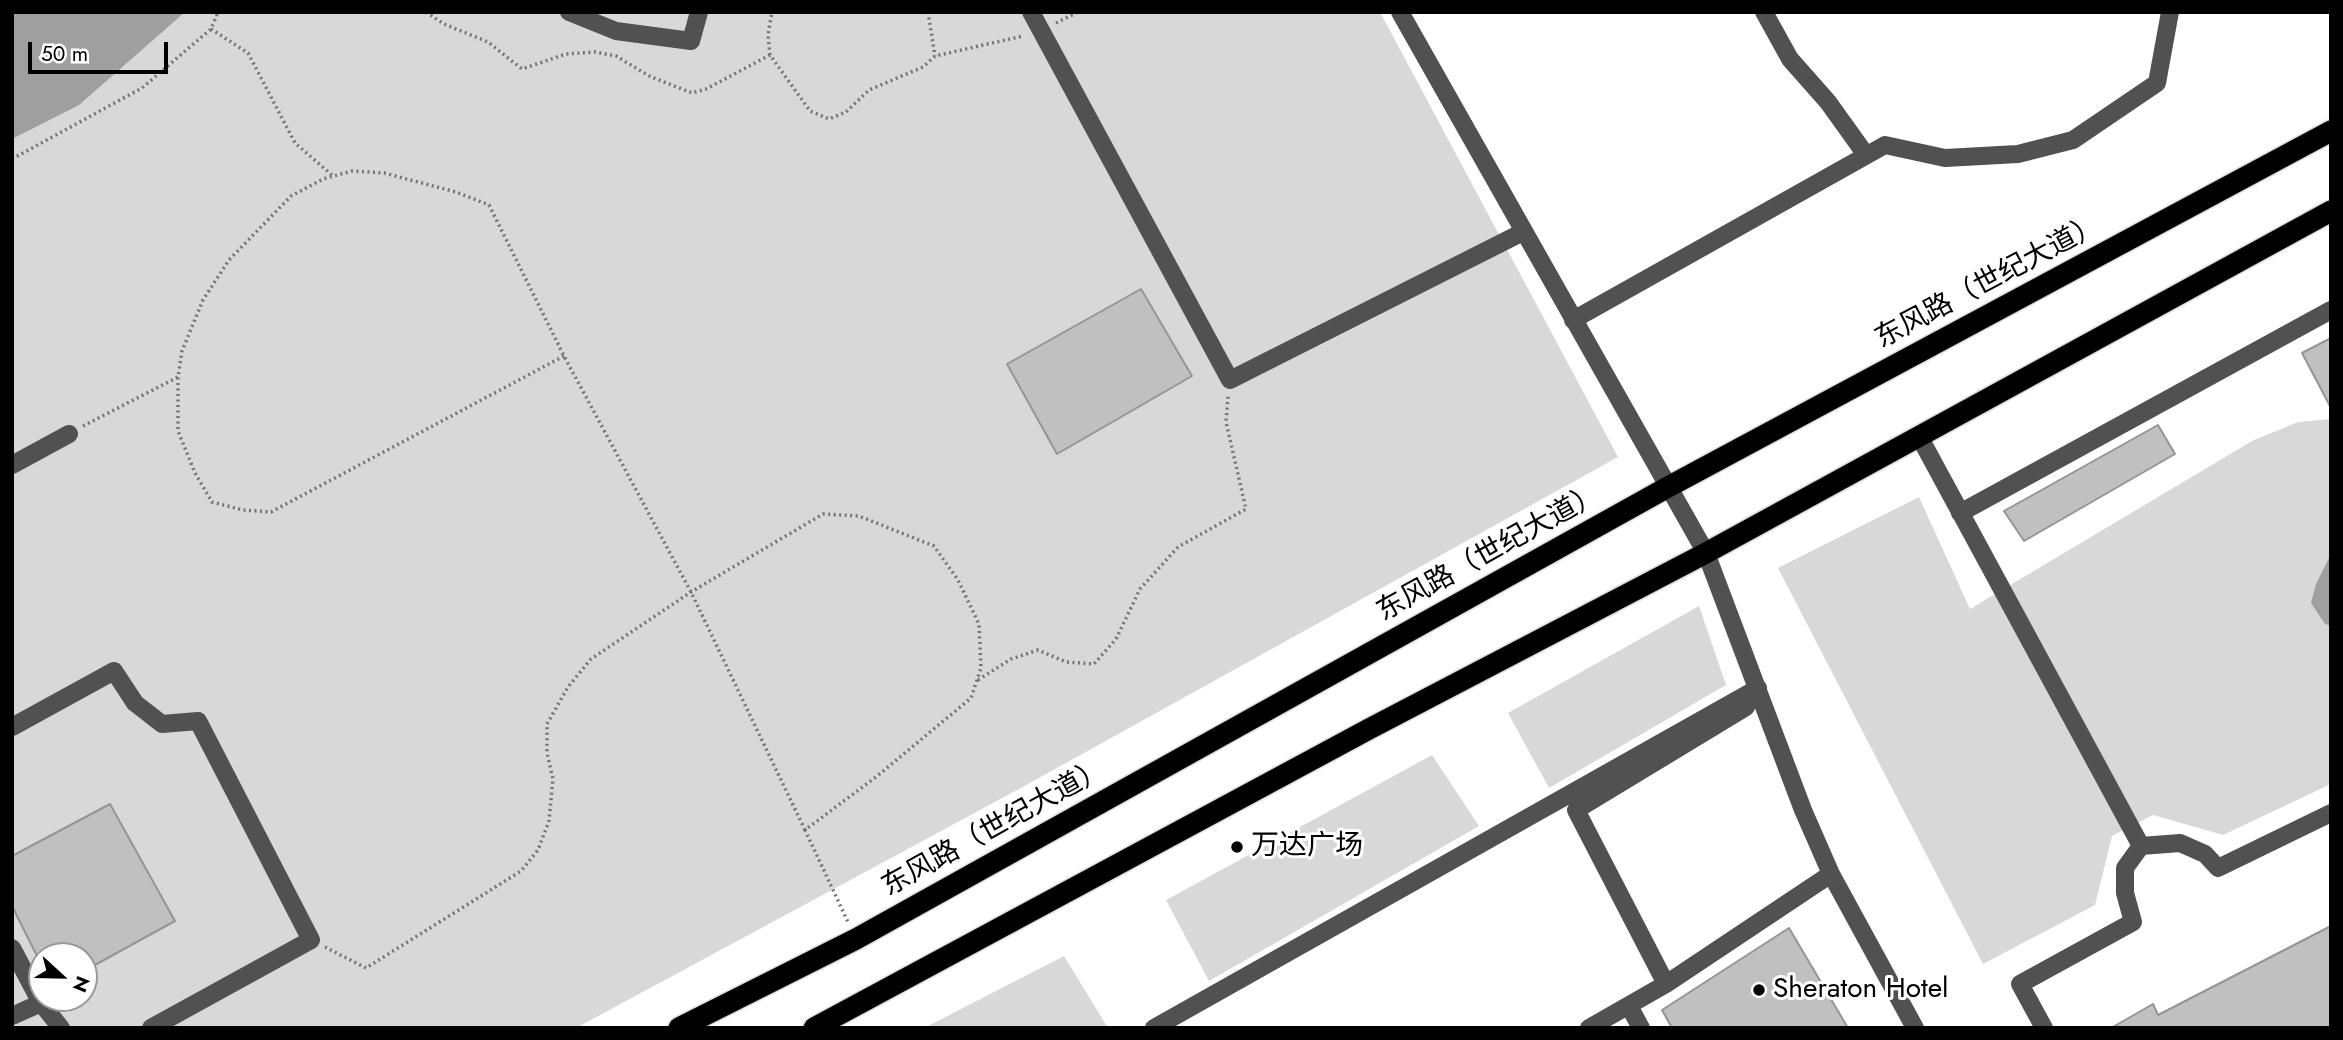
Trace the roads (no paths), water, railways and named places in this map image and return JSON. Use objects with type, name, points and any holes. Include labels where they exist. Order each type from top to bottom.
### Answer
[{"type":"highway","name":"东风路（世纪大道）","points":[[679,1028],[856,939],[1668,486],[2331,131]]},
{"type":"highway","points":[[814,1028],[1369,729],[1706,554],[2331,211]]},
{"type":"street","points":[[569,12],[616,31],[691,41],[699,12]]},
{"type":"street","points":[[1031,12],[1230,380],[1522,232]]},
{"type":"street","points":[[1400,12],[1706,554],[1803,810],[1831,874],[1915,1028]]},
{"type":"street","points":[[1764,12],[1790,59],[1828,102],[1866,155]]},
{"type":"street","points":[[1573,320],[1885,145],[1945,158],[2018,154],[2073,140],[2157,83],[2170,12]]},
{"type":"street","points":[[1960,513],[2331,310]]},
{"type":"street","points":[[12,464],[69,434]]},
{"type":"street","points":[[1919,436],[2141,846]]},
{"type":"street","points":[[12,727],[114,671],[135,703],[162,724],[198,721],[311,940],[151,1028]]},
{"type":"street","points":[[1666,984],[1576,810],[1760,693]]},
{"type":"street","points":[[1154,1028],[1760,693]]},
{"type":"street","points":[[2044,1028],[2020,984],[2133,922],[2125,893],[2125,868],[2141,846],[2180,843],[2205,854],[2218,867],[2331,813]]},
{"type":"street","points":[[1589,1028],[1666,984],[1831,874]]},
{"type":"street","points":[[12,948],[28,978]]},
{"type":"street","points":[[1629,1006],[1641,1028]]},
{"type":"street","points":[[12,1016],[28,1009]]},
{"type":"street","points":[[48,1012],[61,1028]]},
{"type":"place","name":"万达广场","points":[[1237,847]]},
{"type":"place","name":"Sheraton Hotel","points":[[1759,990]]}]
